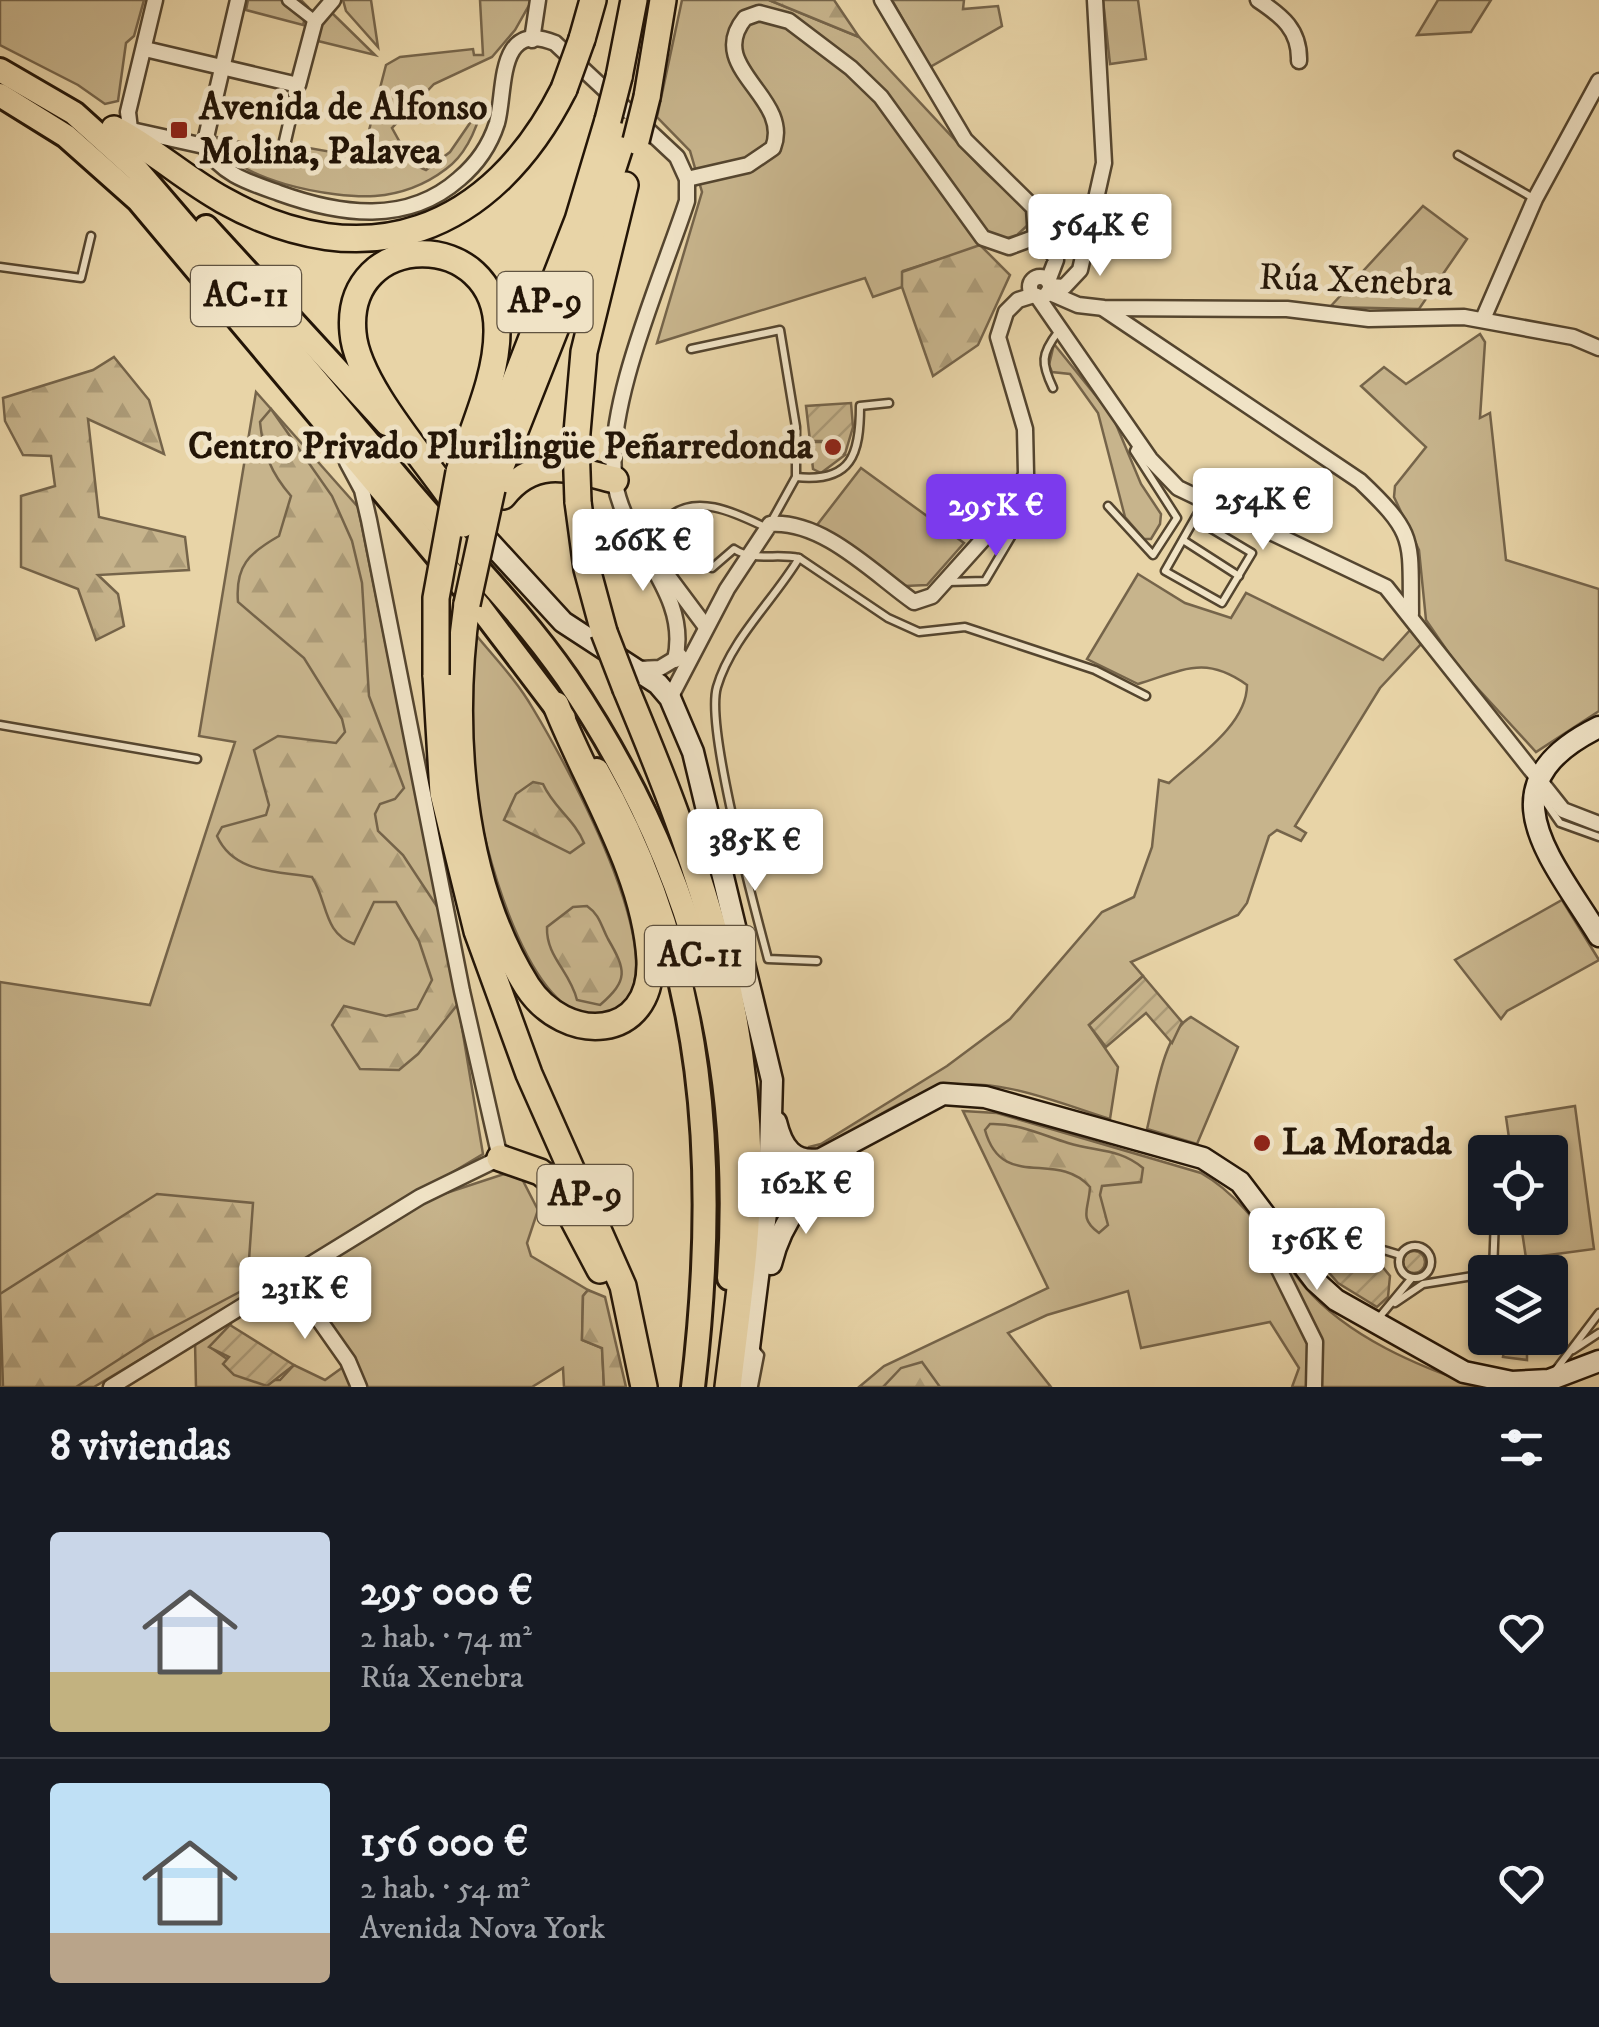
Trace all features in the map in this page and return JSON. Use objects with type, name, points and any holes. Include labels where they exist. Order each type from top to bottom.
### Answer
[{"type":"highway","points":[[0,65],[131,135],[196,185],[284,229],[334,240],[398,237],[457,214],[530,148],[564,88],[593,0]]},
{"type":"highway","name":"AP-9","points":[[634,0],[634,87],[584,352],[576,444],[578,502],[587,569],[604,632],[633,679],[709,903],[742,1064],[748,1159],[745,1241],[728,1387]]},
{"type":"highway","points":[[634,87],[652,0]]},
{"type":"highway","name":"AP-9","points":[[642,1387],[623,1286],[529,1074],[477,931],[443,793],[446,676],[456,544],[482,485],[578,220],[623,131],[663,0]]},
{"type":"highway","name":"AC-11","points":[[41,85],[137,170],[488,581],[564,674],[636,793],[676,880],[703,966],[728,1099],[733,1229],[720,1387]]},
{"type":"highway","name":"AC-11","points":[[0,95],[66,136],[110,170],[556,705],[613,799],[642,860],[667,929],[693,1036],[708,1164],[706,1270],[693,1387]]},
{"type":"highway","points":[[131,135],[454,502]]},
{"type":"highway","points":[[454,502],[376,390],[353,336],[358,291],[385,262],[422,252],[456,260],[472,271],[494,301],[498,336],[467,604],[446,676],[472,832],[507,943],[543,1007],[571,1025],[597,1028],[626,1018],[644,997],[649,978],[648,939],[627,868],[556,705]]},
{"type":"highway","points":[[482,485],[554,466],[615,480]]},
{"type":"highway","points":[[500,1158],[540,1172],[554,1183],[604,1278],[642,1387]]},
{"type":"main road","points":[[454,502],[563,622],[633,679],[670,698],[694,752],[763,1031],[772,1105],[769,1190],[744,1387]]},
{"type":"main road","points":[[1599,728],[1567,743],[1536,786],[1533,808],[1543,844],[1599,936]]},
{"type":"main road","points":[[772,1105],[784,1147],[803,1160],[822,1159],[944,1094],[984,1097],[1203,1158],[1240,1182],[1307,1270],[1336,1300],[1464,1372],[1512,1382],[1549,1380],[1599,1362]]},
{"type":"main road","points":[[751,1343],[775,1247],[787,1220],[804,1195],[874,1132]]},
{"type":"street","points":[[155,0],[128,112],[131,135],[204,146],[233,176],[305,202],[343,212],[386,212],[427,202],[455,183],[480,157],[496,124],[504,63],[521,44],[532,40],[555,43],[677,157],[687,180],[687,201],[621,403],[615,480],[632,528],[678,596],[706,628]]},
{"type":"street","points":[[288,0],[315,20]]},
{"type":"street","points":[[285,141],[315,20],[334,0]]},
{"type":"street","points":[[532,40],[538,0]]},
{"type":"street","points":[[882,0],[965,140],[1034,208],[1036,238]]},
{"type":"street","points":[[670,698],[726,590],[768,526],[788,523],[812,530],[914,602],[932,596],[1002,518],[1026,474],[1026,429],[998,337],[1006,312],[1018,300],[1074,282],[1104,163],[1095,0]]},
{"type":"street","points":[[1258,0],[1281,16],[1299,42],[1299,60]]},
{"type":"street","points":[[204,146],[234,1]]},
{"type":"street","points":[[687,180],[748,164],[773,148],[776,125],[736,61],[732,44],[735,30],[745,18],[774,14],[819,42],[881,97],[983,238],[1009,247],[1036,238],[1050,244],[1056,260],[1044,290],[1059,331],[1138,443],[1178,488],[1203,504],[1386,587],[1411,614],[1536,786],[1563,810],[1599,824]]},
{"type":"street","points":[[144,50],[298,85]]},
{"type":"street","points":[[1483,319],[1535,199],[1599,80]]},
{"type":"street","name":"Rúa Xenebra","points":[[1044,290],[1078,305],[1104,308],[1199,307],[1286,310],[1369,319],[1483,319],[1573,337],[1599,348]]},
{"type":"street","points":[[1104,308],[1360,481],[1393,512],[1410,541],[1411,614]]},
{"type":"street","points":[[112,1387],[420,1198],[500,1158],[462,991],[369,520],[362,490],[333,434]]},
{"type":"street","points":[[678,596],[696,602],[712,600],[726,590]]},
{"type":"street","points":[[675,660],[678,596]]},
{"type":"street","points":[[633,679],[675,660],[706,628]]},
{"type":"street","points":[[1258,1203],[1258,1229],[1315,1342],[1314,1387]]},
{"type":"street","points":[[291,1280],[348,1361],[358,1387]]},
{"type":"lane","points":[[1458,155],[1535,199]]},
{"type":"lane","points":[[0,267],[82,278],[91,236]]},
{"type":"lane","points":[[690,350],[780,330],[796,427],[796,477],[768,526],[734,512],[701,505],[675,512],[667,519],[712,568],[734,549],[748,558],[779,554],[799,558],[888,618],[919,632],[965,627],[1095,670],[1146,696]]},
{"type":"lane","points":[[1053,388],[1042,366],[1043,352],[1059,331]]},
{"type":"lane","points":[[796,477],[820,480],[842,469],[860,442],[860,406],[889,402]]},
{"type":"lane","points":[[1108,506],[1153,555],[1177,518],[1134,452],[1138,443]]},
{"type":"lane","points":[[1195,519],[1252,553],[1222,603],[1165,571],[1203,504]]},
{"type":"lane","points":[[945,582],[985,581],[1014,532],[1002,518]]},
{"type":"lane","points":[[1182,540],[1239,576]]},
{"type":"lane","points":[[799,558],[742,639],[716,690],[734,818],[768,959],[817,961]]},
{"type":"lane","points":[[0,724],[197,759]]},
{"type":"lane","points":[[1536,786],[1560,823],[1599,837]]},
{"type":"lane","points":[[1307,1270],[1342,1245],[1362,1242],[1400,1255]]},
{"type":"lane","points":[[1394,1303],[1410,1278],[1428,1273],[1430,1256],[1415,1246],[1400,1255],[1398,1266],[1410,1278]]},
{"type":"lane","points":[[1373,1324],[1394,1303],[1423,1284],[1468,1277]]},
{"type":"lane","points":[[1568,1353],[1599,1313]]},
{"type":"lane","points":[[1568,1353],[1599,1333]]},
{"type":"lane","points":[[751,1343],[760,1356],[753,1387]]},
{"type":"lane","points":[[1549,1380],[1567,1355]]},
{"type":"green space","points":[[0,0],[144,0],[134,36],[126,43],[118,101],[105,104],[78,85],[0,45]]},
{"type":"green space","points":[[248,0],[301,0],[308,7],[303,25],[246,10]]},
{"type":"green space","points":[[343,0],[371,0],[378,47],[346,11]]},
{"type":"green space","points":[[480,0],[532,0],[515,30],[492,57],[434,84],[392,128],[412,164],[426,170],[450,152],[483,104],[465,148],[430,180],[385,195],[335,194],[261,176],[225,152],[217,137],[279,150],[292,145],[354,156],[366,142],[386,65],[400,57],[473,49],[474,55],[483,55]]},
{"type":"green space","points":[[682,0],[769,0],[859,37],[983,170],[1026,209],[1029,224],[1017,235],[903,271],[902,287],[873,297],[865,278],[657,343],[702,192],[690,151],[657,117]]},
{"type":"green space","points":[[769,0],[834,0],[859,37]]},
{"type":"green space","points":[[892,0],[964,0],[963,9],[998,6],[1002,26],[930,67]]},
{"type":"green space","points":[[1103,0],[1138,0],[1146,59],[1110,64]]},
{"type":"green space","points":[[1438,0],[1491,0],[1471,32],[1417,35]]},
{"type":"green space","points":[[331,12],[375,55],[318,41],[322,19]]},
{"type":"green space","points":[[1423,206],[1467,239],[1419,309],[1330,307]]},
{"type":"green space","points":[[980,245],[1010,275],[978,345],[933,376],[902,287],[902,272]]},
{"type":"green space","points":[[1480,334],[1485,342],[1480,418],[1490,413],[1506,560],[1599,589],[1599,711],[1536,752],[1459,668],[1426,620],[1419,550],[1394,497],[1395,486],[1426,447],[1361,386],[1384,367],[1406,384]]},
{"type":"green space","points":[[1054,344],[1113,417],[1141,484],[1161,514],[1151,539],[1144,539],[1125,517],[1098,413],[1070,374],[1052,372],[1049,365]]},
{"type":"green space","points":[[114,357],[149,400],[164,454],[88,419],[99,517],[185,537],[189,570],[98,575],[118,594],[124,626],[96,640],[78,589],[21,567],[21,496],[55,486],[51,456],[23,455],[5,421],[3,398],[93,370]]},
{"type":"green space","points":[[256,392],[358,507],[458,1004],[483,1154],[94,1387],[0,1387],[0,982],[150,1005],[235,742],[199,736]]},
{"type":"green space","points":[[851,403],[853,427],[845,454],[822,441],[810,441],[806,406]]},
{"type":"green space","points":[[271,409],[332,496],[352,541],[362,583],[369,696],[404,788],[395,799],[380,804],[375,814],[378,831],[403,855],[440,911],[458,1004],[418,1054],[399,1070],[360,1069],[332,1025],[344,1006],[386,1016],[417,1009],[432,980],[419,941],[396,902],[374,902],[354,944],[331,925],[312,877],[246,864],[234,858],[217,836],[222,827],[266,815],[269,805],[254,750],[278,736],[336,743],[345,732],[342,719],[304,658],[238,602],[239,579],[246,562],[279,536],[291,496],[273,471],[263,443],[260,422]]},
{"type":"green space","points":[[810,442],[822,442],[845,455],[821,473],[813,469]]},
{"type":"green space","points":[[861,468],[964,543],[927,585],[905,586],[817,525]]},
{"type":"green space","points":[[1138,574],[1185,603],[1231,618],[1246,593],[1383,660],[1411,629],[1421,644],[1380,688],[1295,826],[1306,833],[1301,841],[1277,830],[1269,836],[1247,903],[1238,915],[1131,962],[1143,976],[1089,1025],[1118,1067],[1110,1119],[1027,1093],[961,1085],[910,1099],[823,1149],[809,1152],[809,1147],[821,1144],[947,1066],[1010,1019],[1102,912],[1134,897],[1152,847],[1159,780],[1169,783],[1218,740],[1239,714],[1247,685],[1219,670],[1182,670],[1138,684],[1087,659]]},
{"type":"green space","points":[[476,635],[532,707],[592,819],[614,871],[630,921],[636,966],[628,999],[601,1015],[575,1011],[552,992],[513,926],[499,886],[479,812],[473,767],[470,710]]},
{"type":"green space","points":[[533,782],[543,784],[580,835],[584,843],[570,853],[504,820],[516,794]]},
{"type":"green space","points":[[1562,900],[1599,960],[1507,1011],[1501,1019],[1455,960]]},
{"type":"green space","points":[[587,906],[598,917],[622,974],[616,988],[600,1005],[577,1000],[548,938],[547,927],[573,907]]},
{"type":"green space","points":[[1143,976],[1182,1022],[1172,1043],[1146,1013],[1106,1047],[1089,1025]]},
{"type":"green space","points":[[1191,1017],[1238,1047],[1197,1144],[1147,1129],[1167,1051],[1182,1024]]},
{"type":"green space","points":[[1575,1106],[1594,1249],[1526,1255],[1523,1235],[1568,1235],[1568,1135],[1509,1135],[1506,1117]]},
{"type":"green space","points":[[963,1111],[997,1113],[1201,1173],[1232,1196],[1305,1287],[1342,1321],[1409,1360],[1480,1387],[1292,1387],[1299,1368],[1270,1322],[1141,1348],[1128,1291],[1047,1315],[1008,1333],[1051,1387],[859,1387],[884,1366],[1048,1288]]},
{"type":"green space","points":[[990,1124],[1021,1127],[1125,1157],[1143,1168],[1141,1182],[1102,1186],[1100,1195],[1108,1225],[1099,1233],[1086,1213],[1090,1187],[1062,1171],[1004,1160],[993,1149],[985,1130]]},
{"type":"green space","points":[[504,1174],[520,1175],[538,1210],[527,1243],[531,1256],[588,1290],[583,1296],[582,1340],[602,1348],[604,1387],[564,1387],[563,1368],[532,1387],[362,1387],[307,1294],[308,1274],[422,1201]]},
{"type":"green space","points":[[157,1194],[253,1203],[247,1288],[149,1340],[76,1387],[3,1387],[0,1294]]},
{"type":"green space","points":[[1414,1251],[1422,1254],[1422,1270],[1414,1273],[1406,1270],[1403,1262],[1406,1254]]},
{"type":"green space","points":[[1354,1255],[1377,1260],[1390,1276],[1388,1297],[1377,1307],[1338,1283],[1325,1268]]},
{"type":"green space","points":[[588,1290],[605,1297],[626,1387],[604,1387],[602,1348],[582,1340],[583,1296]]},
{"type":"green space","points":[[221,1325],[230,1325],[210,1347],[257,1380],[280,1380],[294,1365],[325,1380],[346,1365],[355,1387],[196,1387],[195,1342]]},
{"type":"green space","points":[[230,1325],[294,1365],[267,1386],[234,1375],[223,1364],[229,1357],[209,1347]]},
{"type":"green space","points":[[1527,1355],[1527,1360],[1503,1357]]},
{"type":"green space","points":[[922,1362],[940,1387],[883,1387],[901,1368]]},
{"type":"place","name":"Avenida de Alfonso Molina, Palavea","points":[[179,130]]},
{"type":"place","name":"Centro Privado Plurilingüe Peñarredonda","points":[[833,447]]},
{"type":"place","name":"La Morada","points":[[1262,1143]]}]
